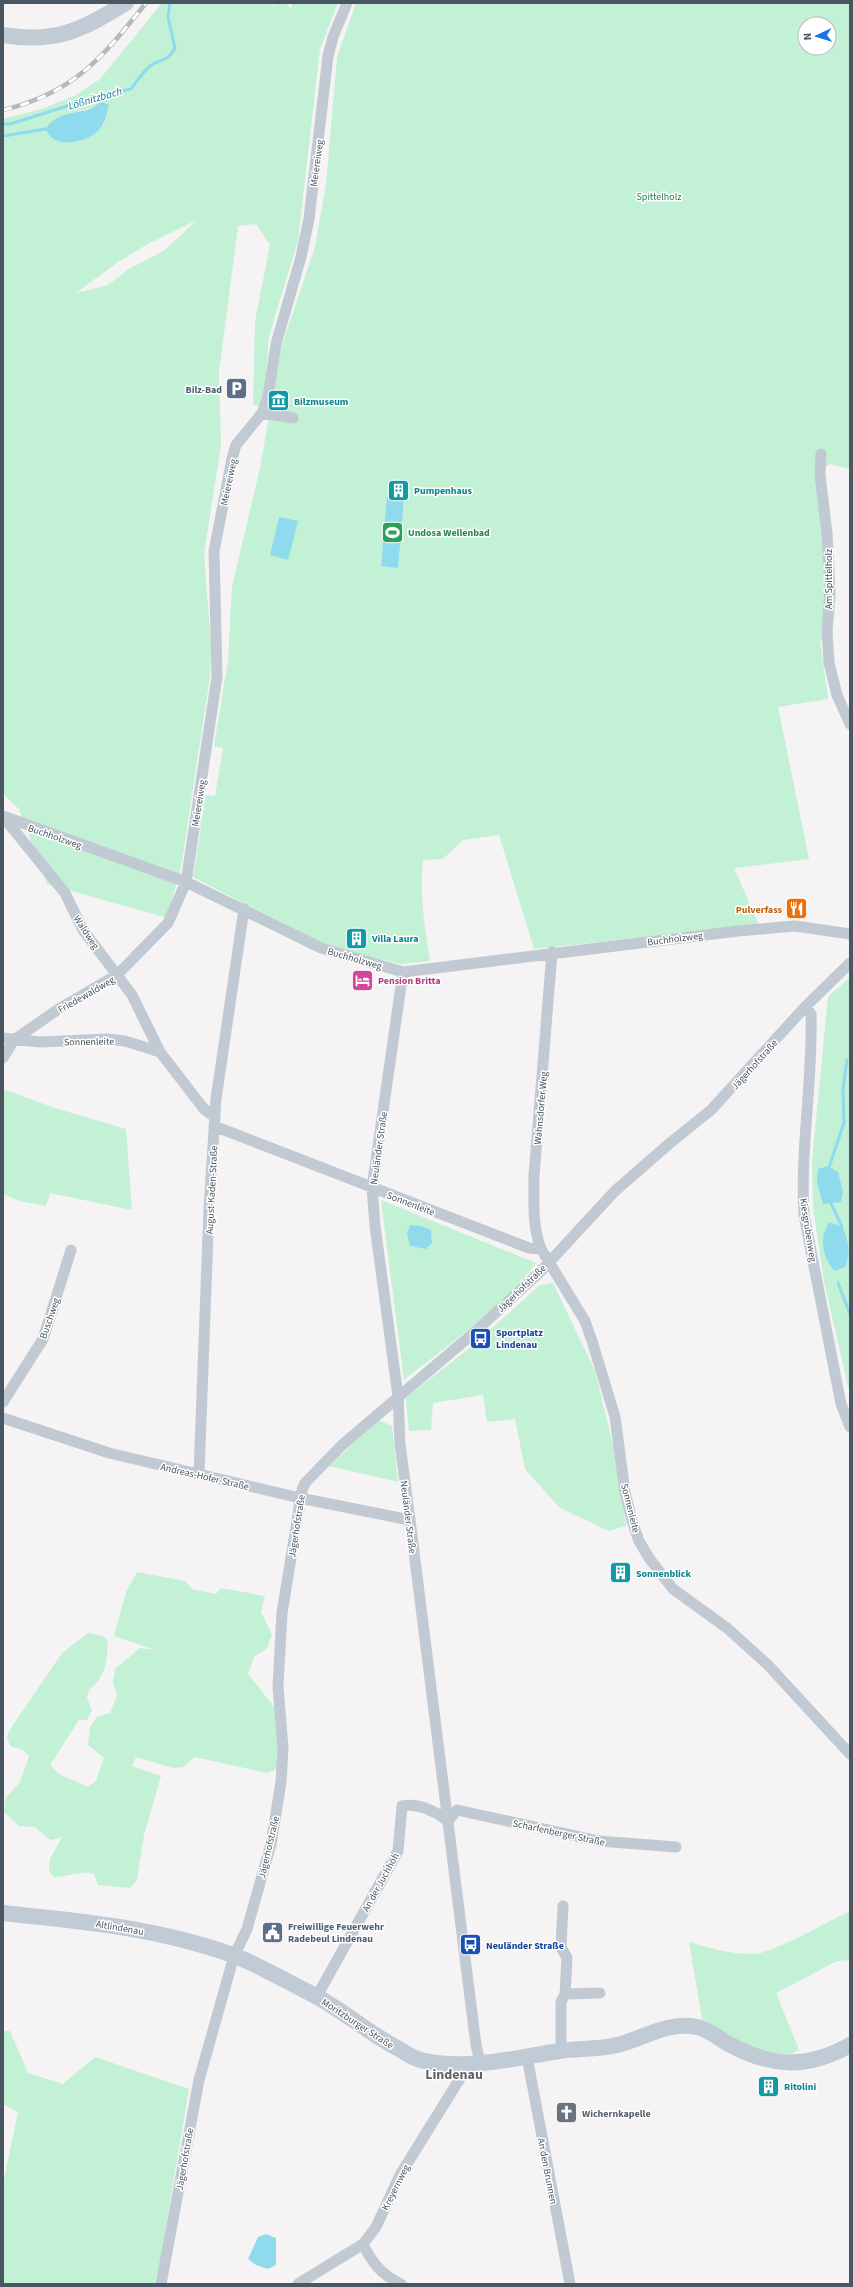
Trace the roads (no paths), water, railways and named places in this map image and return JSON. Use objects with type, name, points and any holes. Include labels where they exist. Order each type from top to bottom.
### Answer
[{"type":"street","points":[[3,35],[27,39],[55,37],[78,29],[126,3]]},
{"type":"street","name":"Meiereiweg","points":[[186,882],[217,677],[214,551],[236,445],[262,413],[268,396],[276,344],[301,257],[309,219],[328,56],[333,37],[347,3]]},
{"type":"street","points":[[262,413],[293,418]]},
{"type":"street","name":"Am Spittelholz","points":[[821,454],[820,475],[827,533],[830,588],[827,630],[829,663],[837,695],[850,724]]},
{"type":"street","name":"Buchholzweg","points":[[4,818],[186,882],[244,909],[321,948],[403,972],[552,952],[790,926],[850,934]]},
{"type":"street","name":"Waldweg","points":[[4,818],[65,893],[83,930],[132,995],[160,1052]]},
{"type":"street","name":"Friedewaldweg","points":[[3,1058],[14,1040],[56,1010],[117,975],[168,923],[186,882]]},
{"type":"street","name":"August-Kaden-Straße","points":[[199,1474],[214,1121],[244,909]]},
{"type":"street","name":"Wahnsdorfer Weg","points":[[549,1260],[541,1249],[535,1219],[534,1182],[552,952]]},
{"type":"street","name":"Jägerhofstraße","points":[[161,2284],[199,2080],[234,1956],[247,1929],[271,1844],[281,1782],[283,1748],[278,1686],[282,1613],[300,1498],[305,1483],[342,1445],[398,1396],[476,1332],[541,1271],[549,1260],[615,1191],[711,1110],[805,1007],[850,963]]},
{"type":"street","name":"Neuländer Straße","points":[[403,972],[372,1188],[375,1231],[398,1396],[400,1444],[476,2046],[475,2063]]},
{"type":"street","name":"Kiesgrubenweg","points":[[805,1007],[811,1014],[812,1055],[802,1185],[804,1215],[841,1404],[850,1427]]},
{"type":"street","name":"Sonnenleite","points":[[3,1038],[40,1042],[107,1039],[125,1041],[160,1052],[214,1121],[372,1188],[529,1248],[541,1249]]},
{"type":"street","name":"Buschweg","points":[[3,1402],[43,1339],[71,1250]]},
{"type":"street","name":"Sonnenleite","points":[[549,1260],[585,1321],[593,1344],[615,1417],[625,1492],[632,1522],[639,1541],[648,1558],[673,1588],[727,1628],[768,1665],[850,1754]]},
{"type":"street","name":"Andreas-Hofer-Straße","points":[[3,1418],[109,1453],[300,1498],[410,1520]]},
{"type":"street","name":"An der Juchhöh","points":[[317,1996],[398,1851],[402,1806],[409,1805],[433,1810],[448,1821]]},
{"type":"street","name":"Scharfenberger Straße","points":[[448,1821],[457,1810],[599,1841],[676,1847]]},
{"type":"street","points":[[561,2051],[561,2002],[565,1994],[566,1958],[561,1948],[563,1906]]},
{"type":"street","name":"Altlindenau","points":[[3,1913],[113,1924],[179,1939],[234,1956]]},
{"type":"street","name":"Moritzburger Straße","points":[[234,1956],[317,1996],[373,2036],[413,2057],[438,2063],[475,2063],[527,2057],[561,2051],[611,2046],[679,2026],[692,2026],[704,2029],[754,2057],[777,2062],[794,2063],[822,2058],[850,2045]]},
{"type":"street","points":[[565,1994],[600,1993]]},
{"type":"street","name":"An den Brunnen","points":[[527,2057],[570,2284]]},
{"type":"street","name":"Kreyernweg","points":[[298,2284],[363,2244],[376,2227],[400,2175],[417,2146],[475,2063]]},
{"type":"street","points":[[363,2244],[372,2262],[391,2279],[401,2284]]},
{"type":"water","points":[[102,102],[109,105],[104,122],[98,131],[85,139],[62,142],[55,140],[50,136],[46,129],[59,117],[88,110]]},
{"type":"water","name":"Undosa Wellenbad","points":[[387,496],[404,498],[398,568],[381,566]]},
{"type":"water","points":[[279,517],[298,521],[288,560],[270,555]]},
{"type":"water","points":[[828,1166],[838,1172],[843,1192],[841,1202],[823,1204],[817,1183],[818,1169]]},
{"type":"water","points":[[829,1222],[842,1227],[849,1251],[845,1267],[834,1271],[827,1259],[823,1247],[824,1236]]},
{"type":"water","points":[[410,1225],[421,1226],[431,1230],[432,1243],[426,1249],[410,1246],[407,1234]]},
{"type":"water","points":[[266,2234],[276,2238],[276,2265],[268,2269],[256,2265],[248,2259],[258,2237]]},
{"type":"waterway","name":"Lößnitzbach","points":[[3,124],[10,124],[99,96],[131,89],[150,66],[169,56],[175,48],[168,17],[170,3]]},
{"type":"waterway","points":[[3,136],[46,129]]},
{"type":"waterway","points":[[828,1170],[844,1123],[843,1089],[847,1060]]},
{"type":"waterway","points":[[829,1199],[842,1227],[841,1230]]},
{"type":"waterway","points":[[838,1283],[850,1314]]},
{"type":"railway","points":[[3,110],[28,103],[49,94],[85,71],[115,41],[146,3]]},
{"type":"place","name":"Bilz-Bad","points":[[237,389]]},
{"type":"place","name":"Bilzmuseum","points":[[279,401]]},
{"type":"place","name":"Pumpenhaus","points":[[398,490]]},
{"type":"place","name":"Undosa Wellenbad","points":[[393,532]]},
{"type":"place","name":"Pulverfass","points":[[797,909]]},
{"type":"place","name":"Villa Laura","points":[[356,938]]},
{"type":"place","name":"Pension Britta","points":[[363,980]]},
{"type":"place","name":"Sportplatz Lindenau","points":[[480,1338]]},
{"type":"place","name":"Sonnenblick","points":[[621,1573]]},
{"type":"place","name":"Freiwillige Feuerwehr Radebeul Lindenau","points":[[272,1932]]},
{"type":"place","name":"Neuländer Straße","points":[[471,1945]]},
{"type":"place","name":"Ritolini","points":[[768,2086]]},
{"type":"place","name":"Wichernkapelle","points":[[566,2113]]},
{"type":"district","name":"Lindenau","points":[[454,2074]]},
{"type":"park label","name":"Spittelholz","points":[[659,196]]}]
